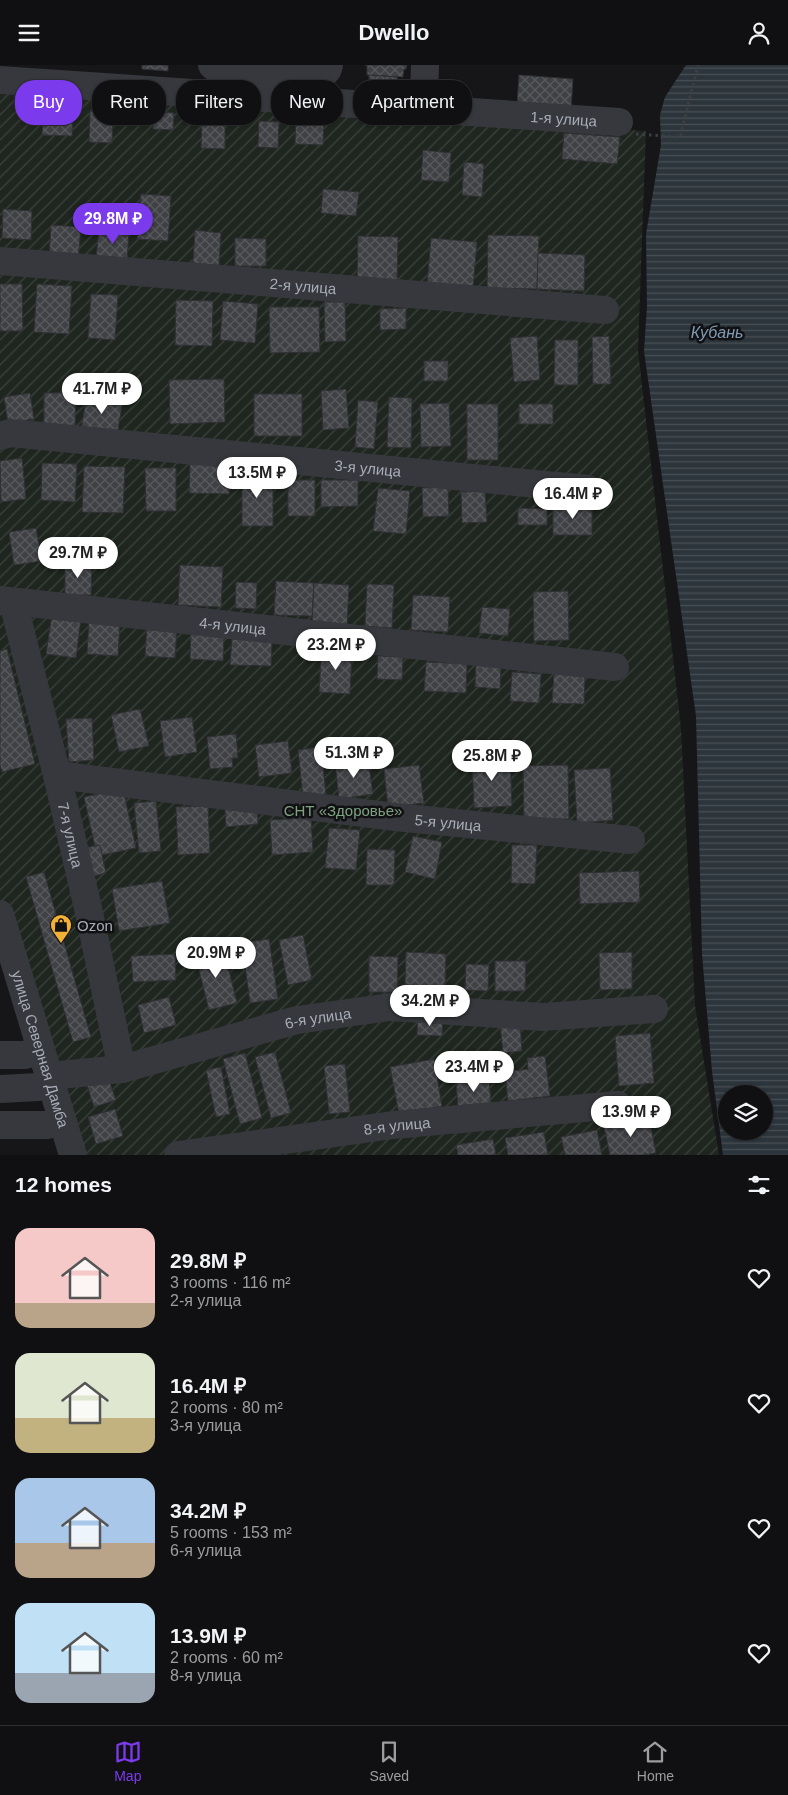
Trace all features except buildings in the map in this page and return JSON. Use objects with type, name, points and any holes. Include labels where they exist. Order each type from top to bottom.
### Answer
[{"type":"street","points":[[212,65],[221,69],[318,74],[324,73],[330,65]]},
{"type":"street","points":[[425,65],[425,80]]},
{"type":"street","name":"1-я улица","points":[[0,80],[618,121]]},
{"type":"street","name":"2-я улица","points":[[0,261],[605,310]]},
{"type":"street","name":"3-я улица","points":[[0,436],[10,433],[588,489]]},
{"type":"street","name":"4-я улица","points":[[6,601],[615,667]]},
{"type":"street","name":"7-я улица","points":[[6,601],[57,775],[88,908],[122,1069]]},
{"type":"street","name":"5-я улица","points":[[57,775],[395,817],[632,840]]},
{"type":"street","name":"улица Северная Дамба","points":[[1,919],[10,985],[41,1051],[73,1155]]},
{"type":"street","name":"6-я улица","points":[[0,1089],[38,1087],[50,1080],[122,1069],[297,1020],[390,1007],[543,1017],[654,1009]]},
{"type":"street","points":[[0,1055],[24,1055],[41,1051]]},
{"type":"street","name":"8-я улица","points":[[178,1155],[393,1125],[618,1105]]},
{"type":"street","points":[[0,1125],[47,1125],[63,1122]]},
{"type":"green space","name":"СНТ «Здоровье»","points":[[0,93],[15,94],[15,125],[82,125],[82,98],[92,98],[92,125],[166,125],[166,103],[176,103],[176,125],[261,125],[261,108],[271,109],[271,125],[343,125],[343,113],[353,114],[353,125],[472,125],[472,121],[646,131],[638,350],[681,728],[695,1006],[719,1155],[73,1155],[0,914]]},
{"type":"water","name":"Кубань","points":[[686,65],[788,65],[788,1155],[723,1155],[721,1140],[773,1140],[773,1085],[718,1085],[718,1117],[712,1071],[702,954],[696,716],[644,351],[647,306],[646,234],[661,145],[660,115],[665,97]]},
{"type":"place","name":"Ozon","points":[[61,944]]}]
